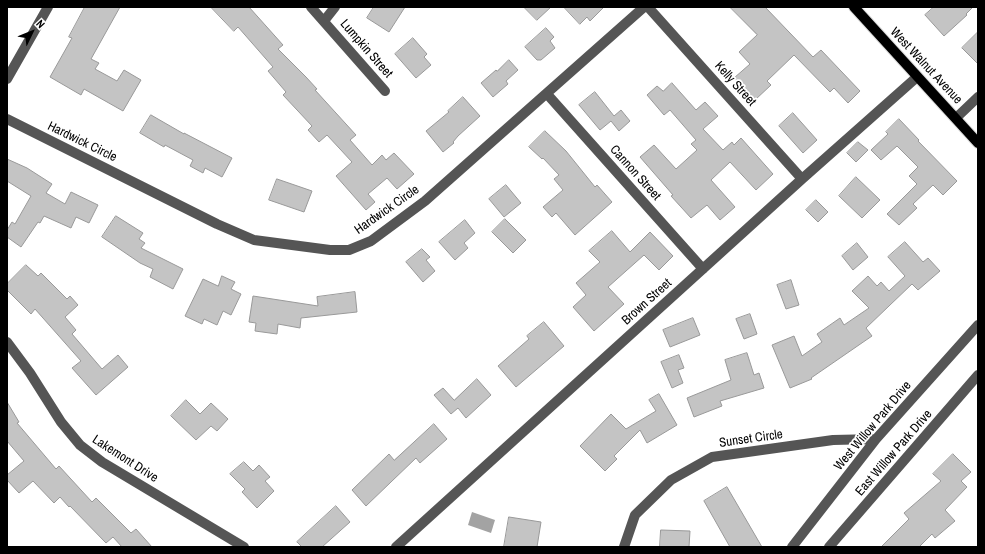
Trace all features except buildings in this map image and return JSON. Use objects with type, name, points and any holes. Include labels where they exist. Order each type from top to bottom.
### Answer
[{"type":"main road","name":"West Walnut Avenue","points":[[854,7],[978,143]]},
{"type":"street","points":[[7,79],[48,7]]},
{"type":"street","name":"Lumpkin Street","points":[[311,7],[385,91]]},
{"type":"street","points":[[324,21],[335,7]]},
{"type":"street","name":"Hardwick Circle","points":[[7,119],[217,224],[254,240],[330,250],[350,250],[371,241],[425,201],[644,7]]},
{"type":"street","name":"Kelly Street","points":[[648,7],[802,179]]},
{"type":"street","name":"Brown Street","points":[[396,547],[802,179],[917,77]]},
{"type":"street","name":"Cannon Street","points":[[547,94],[703,269]]},
{"type":"street","points":[[956,118],[978,97]]},
{"type":"street","name":"West Willow Park Drive","points":[[792,547],[876,439],[978,325]]},
{"type":"street","name":"Lakemont Drive","points":[[7,342],[30,373],[60,422],[80,445],[102,462],[244,547]]},
{"type":"street","name":"East Willow Park Drive","points":[[829,547],[978,375]]},
{"type":"street","name":"Sunset Circle","points":[[624,547],[635,515],[671,480],[712,458],[833,440],[876,439]]},
{"type":"shaded area","points":[[472,512],[495,520],[491,533],[468,525]]}]
